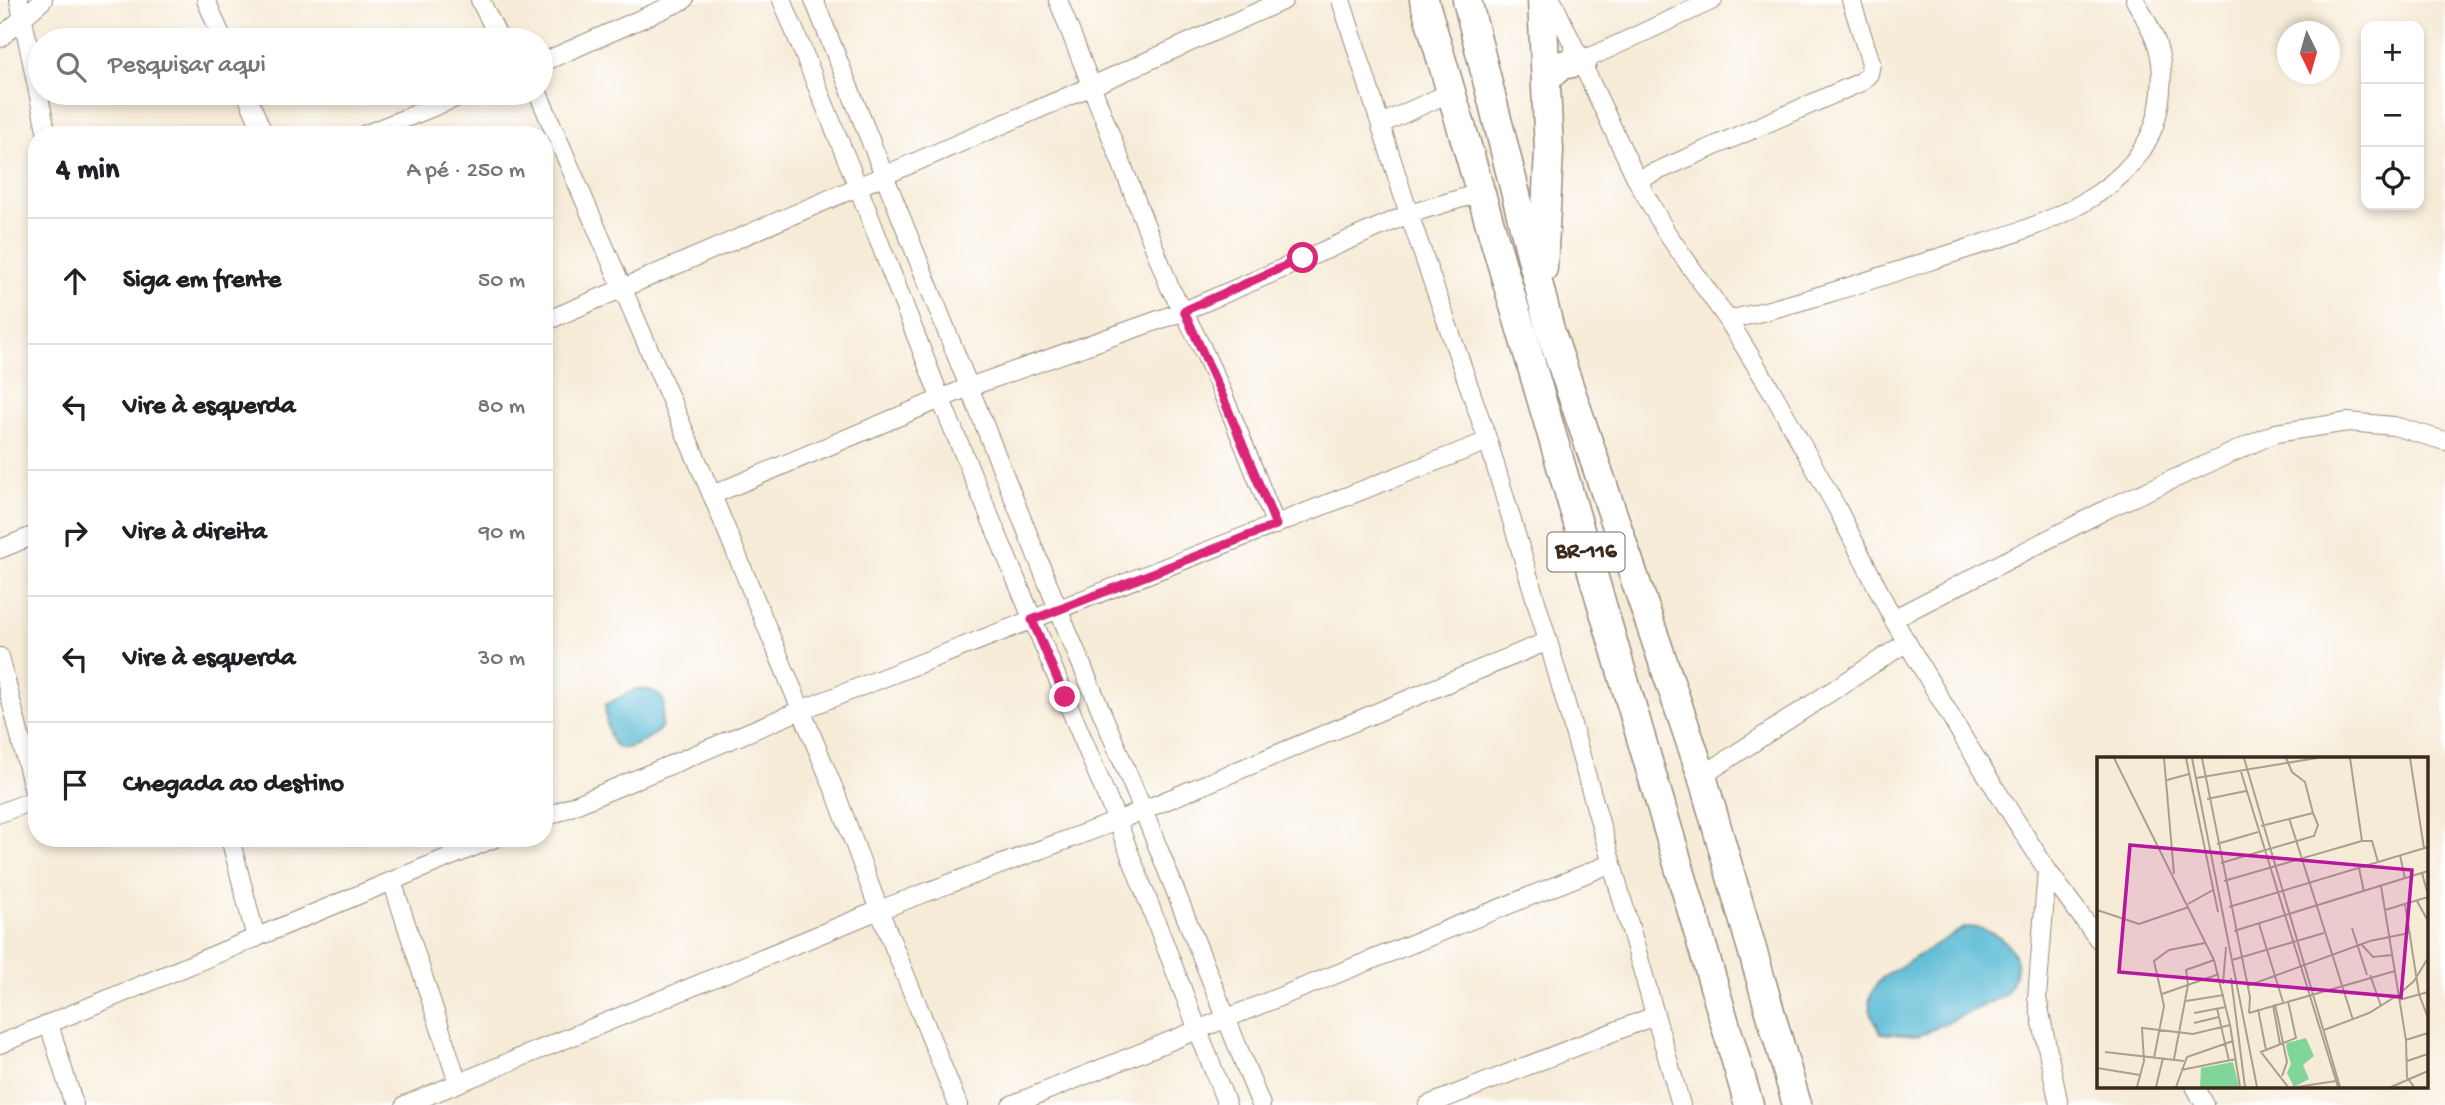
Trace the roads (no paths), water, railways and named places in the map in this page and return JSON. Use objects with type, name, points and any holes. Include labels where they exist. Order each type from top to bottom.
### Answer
[{"type":"highway","name":"BR-116","points":[[1424,0],[1749,1105]]},
{"type":"highway","points":[[1467,0],[1550,330],[1702,776],[1797,1105]]},
{"type":"highway","points":[[1542,0],[1549,151],[1542,295]]},
{"type":"highway","points":[[1546,78],[1562,65],[1582,61]]},
{"type":"street","points":[[0,38],[21,8],[43,0]]},
{"type":"street","points":[[206,0],[218,28]]},
{"type":"street","points":[[480,0],[494,28]]},
{"type":"street","points":[[553,58],[684,0]]},
{"type":"street","points":[[782,0],[859,187],[941,400],[1118,821],[1227,1105]]},
{"type":"street","points":[[814,0],[1058,609],[1143,810],[1261,1105]]},
{"type":"street","points":[[1058,0],[1164,275],[1184,311],[1222,395],[1276,525]]},
{"type":"street","points":[[553,318],[1092,86],[1284,0]]},
{"type":"street","points":[[1340,0],[1409,214],[1488,441],[1681,1105]]},
{"type":"street","points":[[1552,0],[1637,180],[1666,232],[1728,320],[1773,393],[1893,619],[1967,744],[2047,870],[2097,938]]},
{"type":"street","points":[[1582,61],[1713,0]]},
{"type":"street","points":[[1637,180],[1861,82],[1869,74],[1871,63],[1851,0]]},
{"type":"street","points":[[1728,320],[1774,310],[1850,287],[2035,225],[2084,202],[2114,181],[2138,156],[2154,126],[2160,100],[2162,77],[2158,48],[2135,0]]},
{"type":"street","points":[[21,8],[28,42]]},
{"type":"street","points":[[1381,124],[1451,92]]},
{"type":"street","points":[[41,105],[45,126]]},
{"type":"street","points":[[251,105],[260,126]]},
{"type":"street","points":[[386,126],[438,105]]},
{"type":"street","points":[[543,105],[552,126]]},
{"type":"street","points":[[553,128],[712,495],[836,794],[878,910],[958,1105]]},
{"type":"street","points":[[712,495],[969,387],[1184,311],[1409,214],[1479,193]]},
{"type":"street","points":[[1893,619],[2109,508],[2276,433],[2348,422],[2395,426],[2445,441]]},
{"type":"street","points":[[553,814],[801,710],[1488,441]]},
{"type":"street","points":[[0,549],[28,538]]},
{"type":"street","points":[[405,1105],[878,910],[1118,821],[1548,641]]},
{"type":"street","points":[[1702,776],[1907,642]]},
{"type":"street","points":[[0,657],[28,767]]},
{"type":"street","points":[[0,813],[28,802]]},
{"type":"street","points":[[232,847],[256,938]]},
{"type":"street","points":[[0,1044],[473,847]]},
{"type":"street","points":[[1011,1105],[1610,864]]},
{"type":"street","points":[[2047,870],[2038,998],[2059,1105]]},
{"type":"street","points":[[392,881],[458,1083]]},
{"type":"street","points":[[1428,1105],[1654,1016]]},
{"type":"street","points":[[48,1024],[74,1105]]},
{"type":"street","points":[[2196,1088],[2205,1105]]},
{"type":"water","points":[[636,689],[652,691],[664,701],[661,728],[639,743],[620,748],[610,736],[605,705]]},
{"type":"water","points":[[1965,927],[1992,933],[2011,949],[2016,971],[2004,996],[1918,1036],[1881,1033],[1873,1017],[1870,999],[1882,978]]}]
